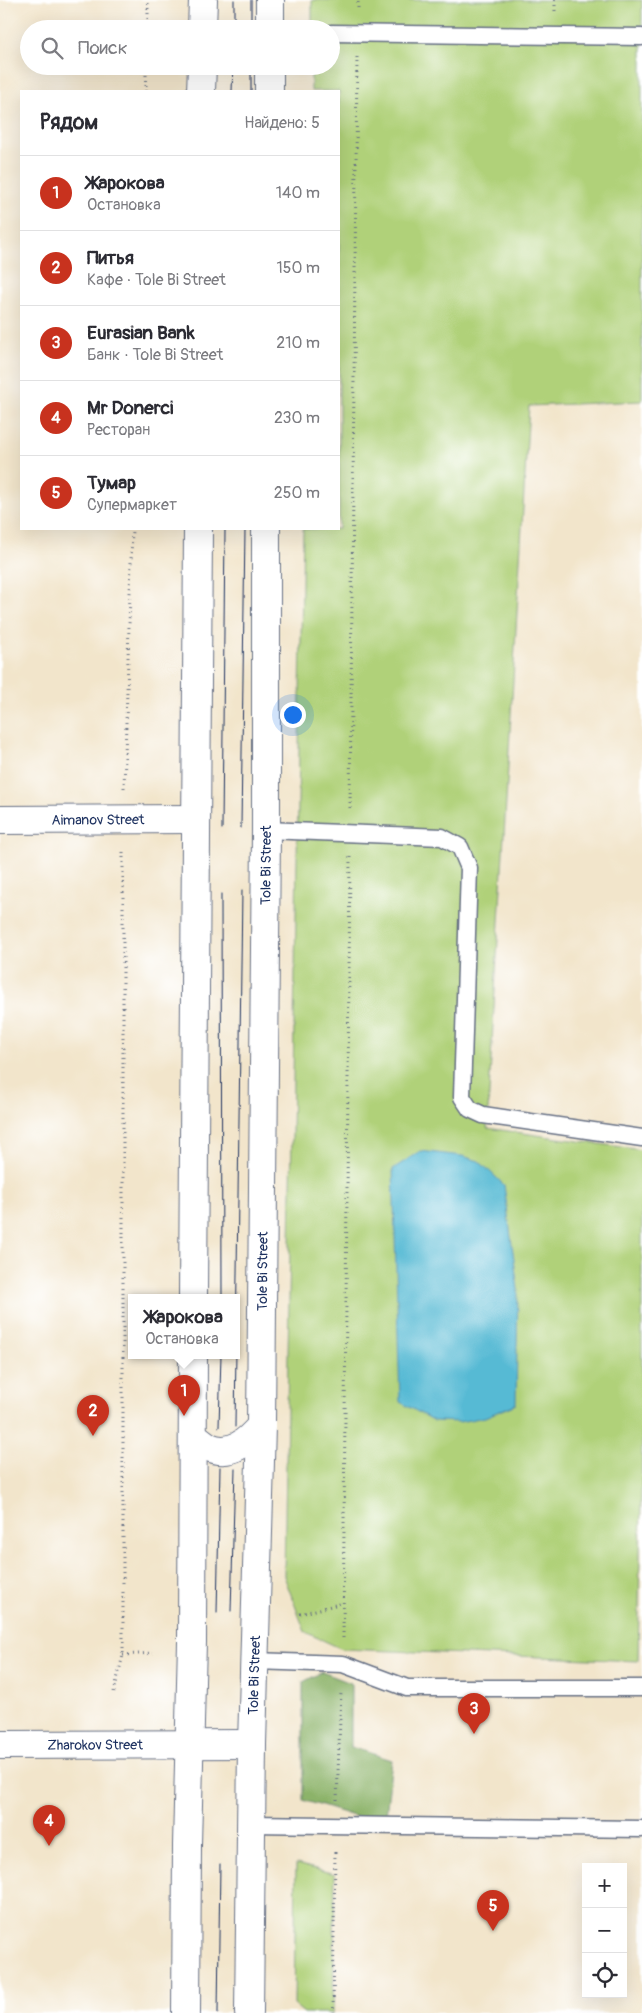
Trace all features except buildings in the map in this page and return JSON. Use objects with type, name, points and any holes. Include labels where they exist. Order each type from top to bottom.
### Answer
[{"type":"main road","points":[[202,20],[203,0]]},
{"type":"main road","points":[[270,0],[270,20]]},
{"type":"main road","points":[[201,90],[202,75]]},
{"type":"main road","points":[[269,75],[269,90]]},
{"type":"main road","points":[[193,1294],[198,530]]},
{"type":"main road","name":"Tole Bi Street","points":[[249,2013],[252,1744],[261,1426],[266,830],[266,530]]},
{"type":"main road","name":"Aimanov Street","points":[[0,820],[196,819]]},
{"type":"main road","points":[[186,2013],[192,1642],[193,1359]]},
{"type":"main road","points":[[193,1435],[210,1447],[221,1450],[236,1448],[249,1440],[261,1426]]},
{"type":"main road","name":"Zharokov Street","points":[[0,1745],[252,1744]]},
{"type":"lane","points":[[340,33],[642,37]]},
{"type":"lane","points":[[266,830],[442,837],[460,847],[469,868],[462,1097],[470,1109],[484,1115],[642,1138]]},
{"type":"lane","points":[[254,1661],[343,1664],[407,1688],[642,1688]]},
{"type":"lane","points":[[251,1824],[642,1829]]},
{"type":"path","points":[[148,0],[148,20]]},
{"type":"path","points":[[146,75],[146,90]]},
{"type":"path","points":[[114,1692],[123,1655],[123,819],[132,530]]},
{"type":"path","points":[[300,1614],[343,1603]]},
{"type":"path","points":[[123,1655],[153,1653]]},
{"type":"green space","points":[[312,0],[642,0],[642,401],[529,406],[487,1128],[642,1150],[642,1446],[638,1661],[342,1649],[305,1632],[284,1576],[303,530],[340,530],[340,90],[311,90],[311,75],[340,75],[340,20],[312,20]]},
{"type":"green space","points":[[322,1672],[351,1683],[351,1747],[392,1760],[385,1826],[303,1800],[303,1682]]},
{"type":"green space","points":[[296,1864],[335,1874],[333,2013],[304,2013],[294,2005]]},
{"type":"water","points":[[420,1151],[462,1156],[479,1161],[504,1185],[518,1289],[516,1404],[485,1417],[459,1422],[434,1421],[400,1402],[393,1169]]},
{"type":"tram line","points":[[234,0],[234,20]]},
{"type":"tram line","points":[[251,0],[251,20]]},
{"type":"tram line","points":[[232,90],[233,75]]},
{"type":"tram line","points":[[251,75],[251,90]]},
{"type":"tram line","points":[[222,829],[225,530]]},
{"type":"tram line","points":[[241,828],[245,530]]},
{"type":"tram line","points":[[237,1294],[242,890]]},
{"type":"tram line","points":[[221,894],[222,1294]]},
{"type":"tram line","points":[[219,1427],[221,1359]]},
{"type":"tram line","points":[[235,1427],[236,1359]]},
{"type":"tram line","points":[[217,1613],[220,1467]]},
{"type":"tram line","points":[[231,1611],[235,1469]]},
{"type":"tram line","points":[[218,2013],[220,1864]]},
{"type":"place","name":"Жарокова","points":[[184,1416]]},
{"type":"place","name":"Питья","points":[[93,1436]]},
{"type":"place","name":"Eurasian Bank","points":[[474,1734]]},
{"type":"place","name":"Mr Donerci","points":[[49,1846]]},
{"type":"place","name":"Тумар","points":[[493,1931]]}]
